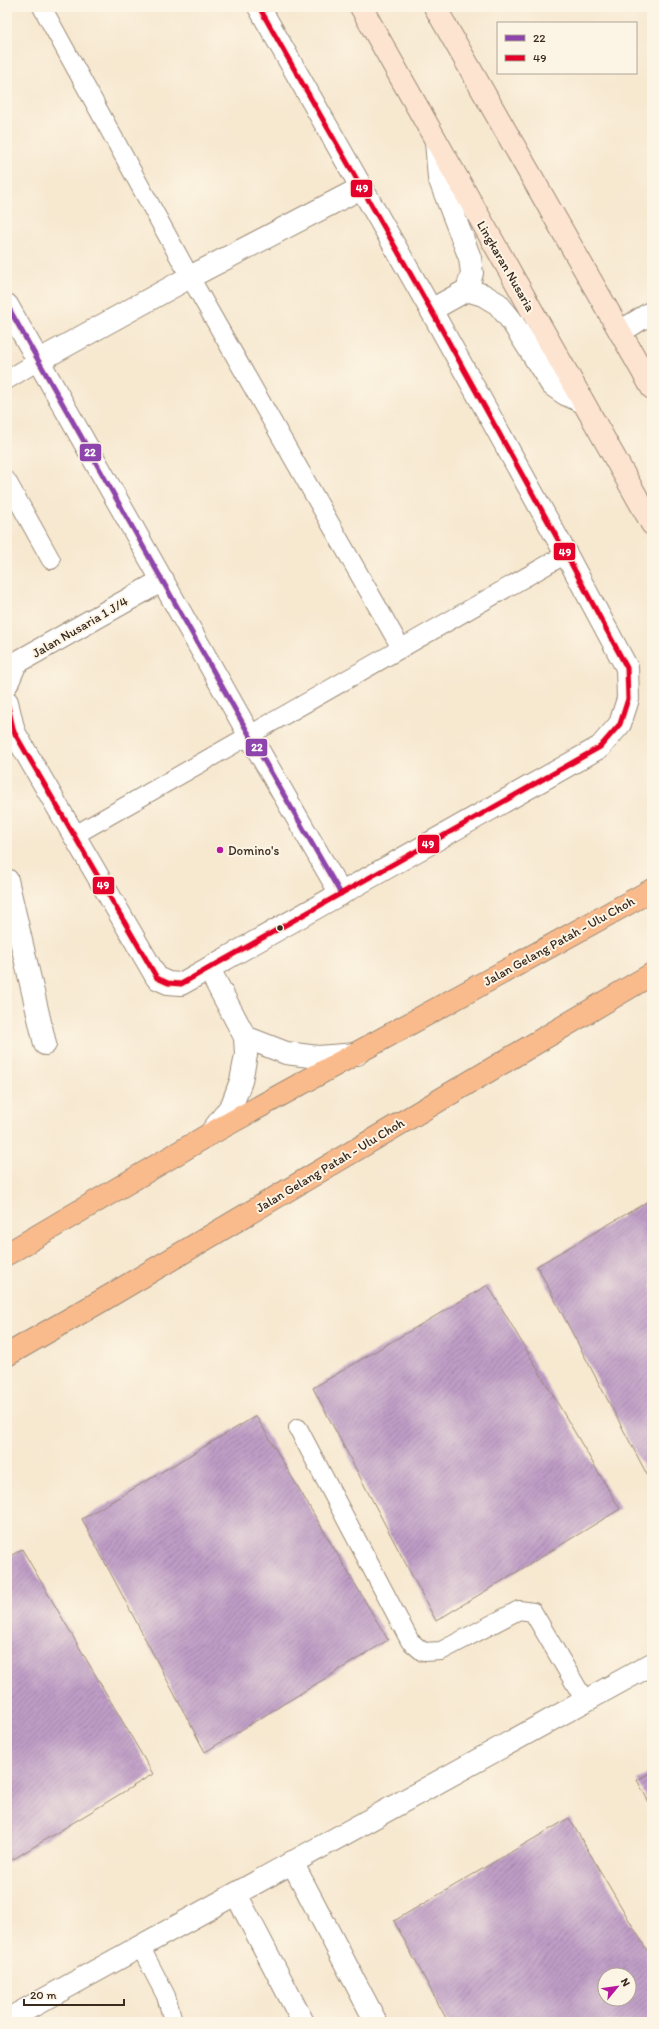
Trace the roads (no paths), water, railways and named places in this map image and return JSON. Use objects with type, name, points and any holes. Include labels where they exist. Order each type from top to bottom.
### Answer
[{"type":"main road","name":"Lingkaran Nusaria","points":[[361,7],[652,524]]},
{"type":"main road","points":[[435,7],[652,388]]},
{"type":"main road","name":"Jalan Gelang Patah - Ulu Choh","points":[[7,1254],[210,1134],[652,890]]},
{"type":"main road","name":"Jalan Gelang Patah - Ulu Choh","points":[[7,1355],[652,974]]},
{"type":"street","points":[[7,702],[14,732],[157,978],[168,984],[181,984],[209,969],[600,747],[620,724],[628,699],[627,668],[566,554],[431,310],[259,7]]},
{"type":"street","points":[[431,310],[467,290],[472,273],[470,258],[439,178],[436,141]]},
{"type":"street","points":[[38,361],[190,277],[361,188]]},
{"type":"street","points":[[467,290],[483,295],[498,304],[511,320],[552,385],[565,394],[583,402]]},
{"type":"street","points":[[7,305],[250,736],[341,894]]},
{"type":"street","points":[[620,332],[652,312]]},
{"type":"street","name":"Jalan Nusaria 1 J/4","points":[[7,684],[16,663],[163,580]]},
{"type":"street","points":[[7,880],[45,1044]]},
{"type":"street","points":[[209,969],[245,1037],[246,1055],[239,1087],[232,1105],[210,1134]]},
{"type":"street","points":[[245,1037],[286,1054],[318,1057],[357,1054]]},
{"type":"street","points":[[7,2020],[652,1664]]},
{"type":"street","points":[[292,1862],[376,2022]]},
{"type":"street","points":[[236,1894],[303,2022]]},
{"type":"lane","points":[[42,7],[190,277],[401,648]]},
{"type":"lane","points":[[7,380],[38,361]]},
{"type":"lane","points":[[7,481],[51,560]]},
{"type":"lane","points":[[75,835],[566,554]]},
{"type":"lane","points":[[298,1428],[410,1641],[423,1652],[441,1651],[519,1610],[533,1612],[585,1701]]},
{"type":"lane","points":[[140,1946],[166,1996],[172,2016],[170,2022]]},
{"type":"place","name":"Domino's","points":[[220,850]]}]
